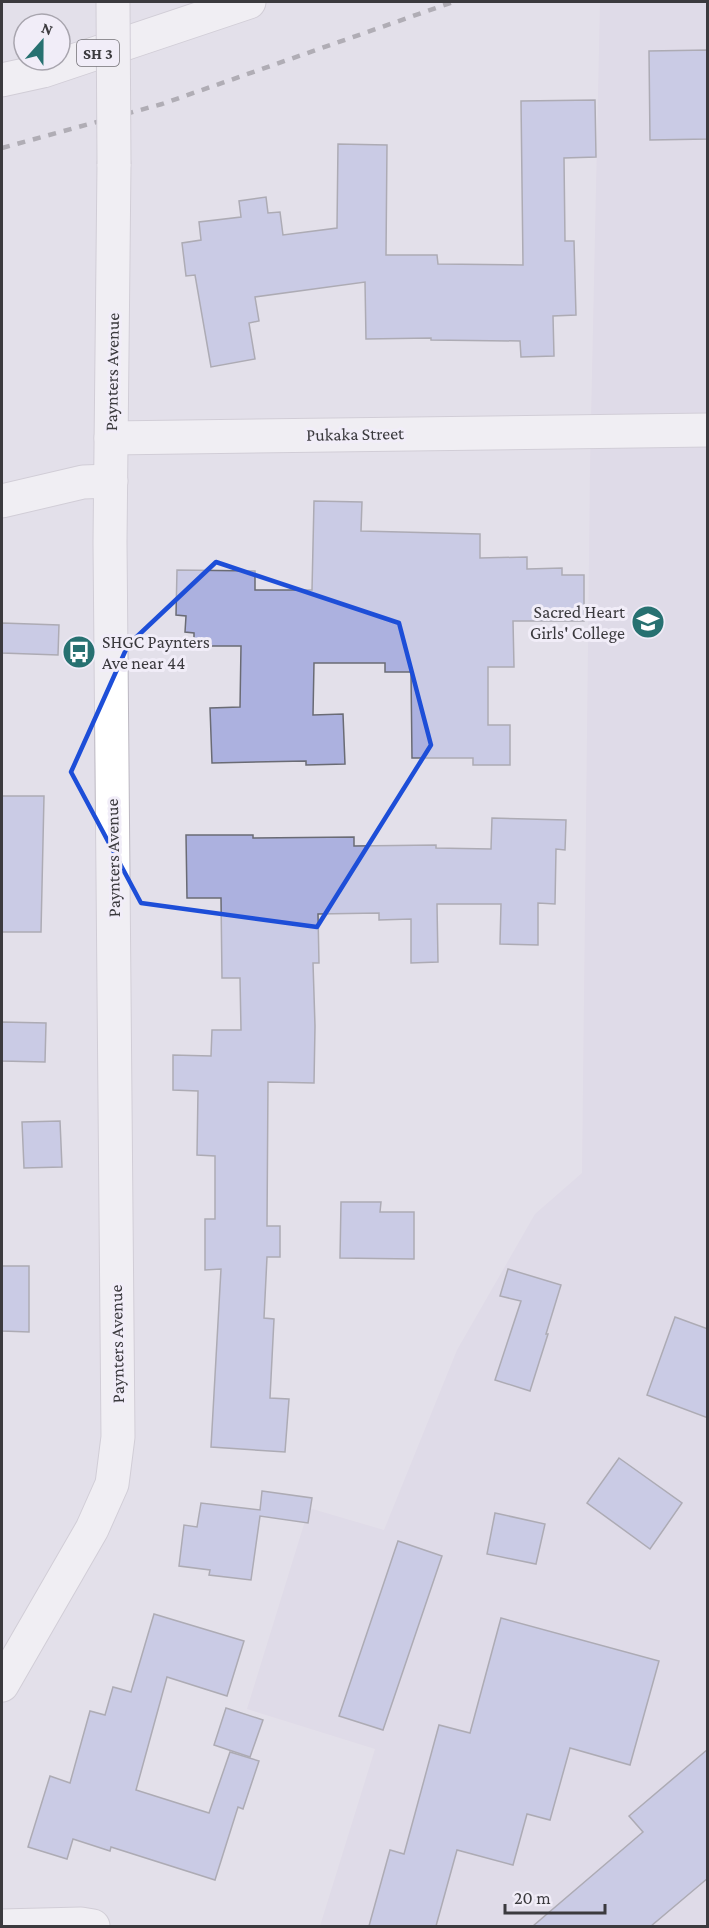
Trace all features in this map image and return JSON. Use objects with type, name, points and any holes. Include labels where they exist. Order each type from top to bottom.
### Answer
[{"type":"main road","name":"Paynters Avenue","points":[[2,1685],[92,1528],[112,1484],[118,1437],[110,566],[114,164],[113,2]]},
{"type":"main road","name":"SH 3","points":[[2,80],[43,71],[249,2]]},
{"type":"main road","name":"Pukaka Street","points":[[111,438],[708,430]]},
{"type":"main road","points":[[2,501],[83,482],[111,481]]},
{"type":"main road","points":[[2,1926],[81,1924],[93,1926]]},
{"type":"highlighted area","points":[[216,562],[399,623],[431,745],[317,927],[141,903],[71,772],[128,645]]},
{"type":"shaded area","points":[[600,2],[707,2],[707,1926],[320,1926],[375,1749],[247,1709],[309,1508],[384,1530],[457,1350],[535,1214],[582,1173],[590,467]]},
{"type":"building","points":[[708,50],[708,139],[650,140],[649,51]]},
{"type":"building","points":[[595,100],[596,157],[564,158],[565,241],[574,241],[576,315],[553,316],[554,356],[521,357],[520,341],[431,340],[431,338],[366,339],[365,282],[255,297],[259,321],[249,323],[255,359],[211,367],[195,275],[186,276],[182,243],[201,240],[199,222],[241,217],[239,201],[266,197],[268,213],[280,212],[283,235],[337,228],[338,144],[387,145],[386,255],[437,255],[438,264],[523,265],[521,101]]},
{"type":"building","points":[[314,501],[362,502],[361,531],[480,534],[480,558],[527,557],[527,569],[562,568],[562,575],[584,575],[584,621],[513,621],[514,667],[488,667],[488,725],[510,725],[510,765],[473,765],[473,758],[412,758],[411,672],[385,672],[385,663],[314,663],[313,715],[343,714],[345,764],[306,765],[306,761],[212,763],[210,708],[240,707],[241,646],[194,646],[194,633],[185,632],[186,616],[176,615],[177,570],[255,571],[255,590],[312,590]]},
{"type":"building","points":[[2,623],[59,625],[58,655],[2,653]]},
{"type":"building","points":[[2,796],[44,796],[41,932],[2,932]]},
{"type":"building","points":[[492,818],[566,820],[565,850],[556,849],[555,904],[538,903],[538,945],[500,944],[501,904],[437,904],[438,962],[411,963],[411,919],[379,920],[379,913],[318,914],[319,963],[313,963],[314,1083],[268,1082],[267,1226],[280,1226],[280,1257],[267,1257],[264,1318],[274,1319],[270,1398],[289,1399],[285,1452],[211,1447],[221,1269],[205,1270],[205,1219],[215,1219],[215,1156],[197,1155],[198,1091],[173,1090],[173,1055],[211,1056],[212,1030],[241,1030],[240,978],[222,978],[221,898],[187,898],[186,835],[253,835],[253,838],[354,837],[354,846],[436,845],[436,848],[491,849]]},
{"type":"building","points":[[2,1022],[46,1023],[45,1062],[2,1061]]},
{"type":"building","points":[[60,1121],[62,1167],[24,1168],[22,1122]]},
{"type":"building","points":[[341,1202],[381,1202],[380,1212],[414,1212],[414,1259],[340,1258]]},
{"type":"building","points":[[2,1266],[29,1266],[29,1332],[2,1331]]},
{"type":"building","points":[[508,1269],[561,1285],[530,1391],[495,1380],[521,1301],[500,1296]]},
{"type":"building","points":[[675,1317],[708,1329],[708,1418],[647,1395]]},
{"type":"building","points":[[619,1458],[682,1503],[650,1549],[587,1503]]},
{"type":"building","points":[[262,1491],[312,1498],[308,1523],[260,1516],[251,1580],[209,1575],[210,1570],[179,1566],[184,1525],[197,1527],[201,1503],[260,1510]]},
{"type":"building","points":[[495,1513],[545,1524],[536,1564],[487,1554]]},
{"type":"building","points":[[398,1541],[442,1556],[383,1730],[339,1716]]},
{"type":"building","points":[[154,1614],[244,1641],[227,1696],[167,1677],[136,1790],[209,1813],[230,1752],[259,1761],[243,1809],[238,1807],[215,1880],[111,1847],[110,1851],[73,1839],[67,1859],[28,1847],[50,1776],[70,1783],[90,1711],[105,1715],[113,1687],[131,1692]]},
{"type":"building","points":[[501,1618],[659,1661],[630,1765],[570,1748],[550,1820],[527,1814],[513,1865],[457,1850],[436,1926],[369,1926],[390,1850],[404,1854],[439,1725],[470,1733]]},
{"type":"building","points":[[226,1708],[263,1720],[250,1757],[214,1745]]},
{"type":"building","points":[[708,1749],[708,1878],[651,1926],[533,1926],[643,1832],[629,1816]]},
{"type":"railway","points":[[2,148],[162,104],[453,2]]},
{"type":"place","name":"Sacred Heart Girls' College","points":[[648,622]]},
{"type":"place","name":"SHGC Paynters Ave near 44","points":[[79,652]]}]
